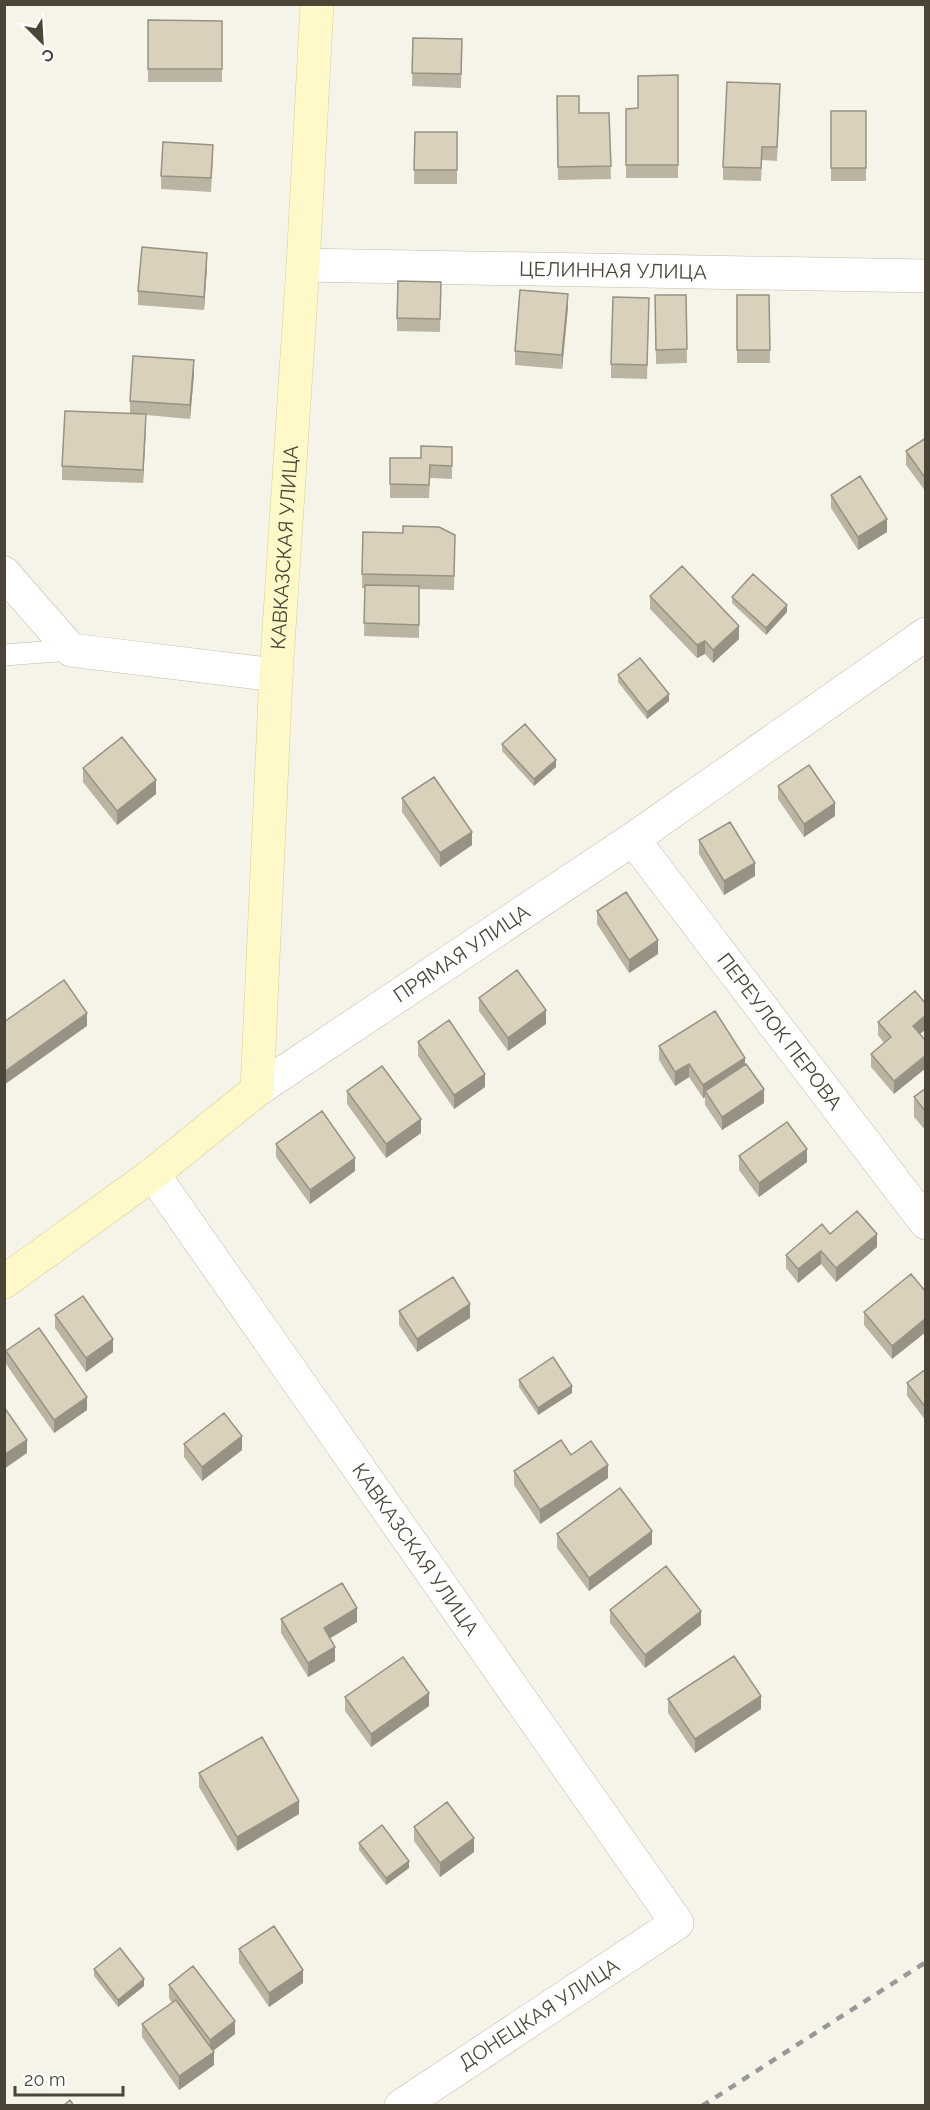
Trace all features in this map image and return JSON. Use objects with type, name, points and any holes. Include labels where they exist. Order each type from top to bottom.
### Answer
[{"type":"street","name":"КАВКАЗСКАЯ УЛИЦА","points":[[257,1090],[276,675],[303,265],[317,4]]},
{"type":"street","name":"ЦЕЛИННАЯ УЛИЦА","points":[[303,265],[926,276]]},
{"type":"street","points":[[4,573],[71,651],[276,675]]},
{"type":"street","name":"ПРЯМАЯ УЛИЦА","points":[[4,1282],[153,1174],[257,1090],[633,839],[926,634]]},
{"type":"street","name":"ПЕРЕУЛОК ПЕРОВА","points":[[633,839],[926,1223]]},
{"type":"street","name":"КАВКАЗСКАЯ УЛИЦА","points":[[153,1174],[677,1923]]},
{"type":"street","name":"ДОНЕЦКАЯ УЛИЦА","points":[[401,2106],[677,1923]]},
{"type":"lane","points":[[4,655],[71,651]]},
{"type":"building","points":[[148,20],[222,21],[222,69],[148,69]]},
{"type":"building","points":[[413,38],[462,39],[461,74],[412,73]]},
{"type":"building","points":[[678,75],[678,165],[626,165],[626,109],[638,108],[638,76]]},
{"type":"building","points":[[727,82],[780,84],[777,147],[762,147],[761,168],[723,167]]},
{"type":"building","points":[[557,96],[579,96],[579,113],[609,113],[611,166],[558,167]]},
{"type":"building","points":[[831,111],[866,111],[866,168],[831,168]]},
{"type":"building","points":[[415,132],[457,132],[457,170],[414,170]]},
{"type":"building","points":[[163,142],[213,145],[211,178],[161,176]]},
{"type":"building","points":[[142,247],[207,253],[204,297],[138,291]]},
{"type":"building","points":[[398,281],[441,282],[440,319],[397,318]]},
{"type":"building","points":[[520,290],[568,294],[562,355],[515,351]]},
{"type":"building","points":[[655,295],[686,295],[687,349],[656,350]]},
{"type":"building","points":[[737,295],[769,295],[770,350],[737,350]]},
{"type":"building","points":[[613,297],[649,298],[647,365],[611,364]]},
{"type":"building","points":[[133,356],[194,360],[190,405],[130,401]]},
{"type":"building","points":[[65,411],[146,414],[143,470],[62,466]]},
{"type":"building","points":[[926,438],[926,479],[906,451]]},
{"type":"building","points":[[421,446],[452,447],[452,466],[430,465],[429,485],[390,484],[390,458],[421,458]]},
{"type":"building","points":[[860,476],[887,519],[858,537],[831,495]]},
{"type":"building","points":[[403,526],[439,527],[455,535],[454,576],[362,574],[363,532],[403,533]]},
{"type":"building","points":[[682,566],[739,626],[713,650],[705,641],[697,645],[650,596]]},
{"type":"building","points":[[753,574],[787,605],[766,628],[732,597]]},
{"type":"building","points":[[365,585],[419,586],[419,625],[364,623]]},
{"type":"building","points":[[640,658],[669,694],[647,712],[618,675]]},
{"type":"building","points":[[525,724],[556,760],[534,779],[502,744]]},
{"type":"building","points":[[122,737],[156,780],[117,811],[83,768]]},
{"type":"building","points":[[809,765],[835,803],[804,824],[778,786]]},
{"type":"building","points":[[434,777],[472,832],[440,853],[402,798]]},
{"type":"building","points":[[730,822],[755,863],[724,881],[699,840]]},
{"type":"building","points":[[626,892],[658,940],[629,960],[597,911]]},
{"type":"building","points":[[517,970],[546,1010],[508,1038],[479,998]]},
{"type":"building","points":[[64,980],[87,1013],[4,1072],[4,1022]]},
{"type":"building","points":[[915,991],[926,1004],[926,1015],[913,1026],[926,1041],[926,1055],[894,1081],[871,1054],[891,1037],[878,1022]]},
{"type":"building","points":[[715,1011],[745,1058],[703,1085],[689,1064],[675,1072],[659,1046]]},
{"type":"building","points":[[449,1020],[485,1074],[454,1095],[418,1042]]},
{"type":"building","points":[[746,1064],[764,1089],[722,1117],[705,1091]]},
{"type":"building","points":[[382,1066],[421,1119],[386,1144],[347,1091]]},
{"type":"building","points":[[926,1088],[926,1112],[914,1097]]},
{"type":"building","points":[[322,1111],[355,1158],[310,1190],[276,1144]]},
{"type":"building","points":[[787,1122],[807,1149],[759,1183],[739,1156]]},
{"type":"building","points":[[857,1211],[877,1234],[836,1268],[821,1251],[798,1269],[786,1255],[822,1224],[830,1234]]},
{"type":"building","points":[[911,1274],[926,1292],[926,1318],[892,1346],[864,1312]]},
{"type":"building","points":[[453,1277],[470,1304],[417,1339],[399,1311]]},
{"type":"building","points":[[83,1296],[113,1339],[86,1358],[55,1315]]},
{"type":"building","points":[[39,1328],[87,1397],[54,1420],[6,1351]]},
{"type":"building","points":[[553,1357],[572,1386],[538,1408],[519,1380]]},
{"type":"building","points":[[926,1369],[926,1408],[907,1383]]},
{"type":"building","points":[[4,1407],[27,1440],[4,1455]]},
{"type":"building","points":[[224,1413],[242,1436],[202,1467],[184,1444]]},
{"type":"building","points":[[561,1440],[571,1455],[591,1441],[608,1465],[540,1510],[514,1471]]},
{"type":"building","points":[[620,1488],[652,1531],[589,1578],[557,1534]]},
{"type":"building","points":[[666,1566],[701,1611],[645,1655],[610,1610]]},
{"type":"building","points":[[342,1583],[357,1608],[324,1628],[335,1647],[308,1663],[281,1619]]},
{"type":"building","points":[[734,1656],[761,1696],[695,1739],[668,1699]]},
{"type":"building","points":[[403,1657],[429,1693],[371,1734],[345,1697]]},
{"type":"building","points":[[262,1737],[299,1801],[237,1837],[199,1773]]},
{"type":"building","points":[[447,1802],[474,1838],[440,1863],[414,1827]]},
{"type":"building","points":[[382,1825],[409,1861],[386,1878],[359,1843]]},
{"type":"building","points":[[274,1926],[303,1970],[269,1993],[239,1949]]},
{"type":"building","points":[[120,1948],[144,1979],[118,2000],[94,1969]]},
{"type":"building","points":[[193,1966],[235,2021],[210,2040],[169,1985]]},
{"type":"building","points":[[176,2000],[214,2052],[179,2076],[142,2024]]},
{"type":"building","points":[[70,2100],[74,2106],[63,2106]]},
{"type":"railway","points":[[702,2106],[926,1962]]}]
